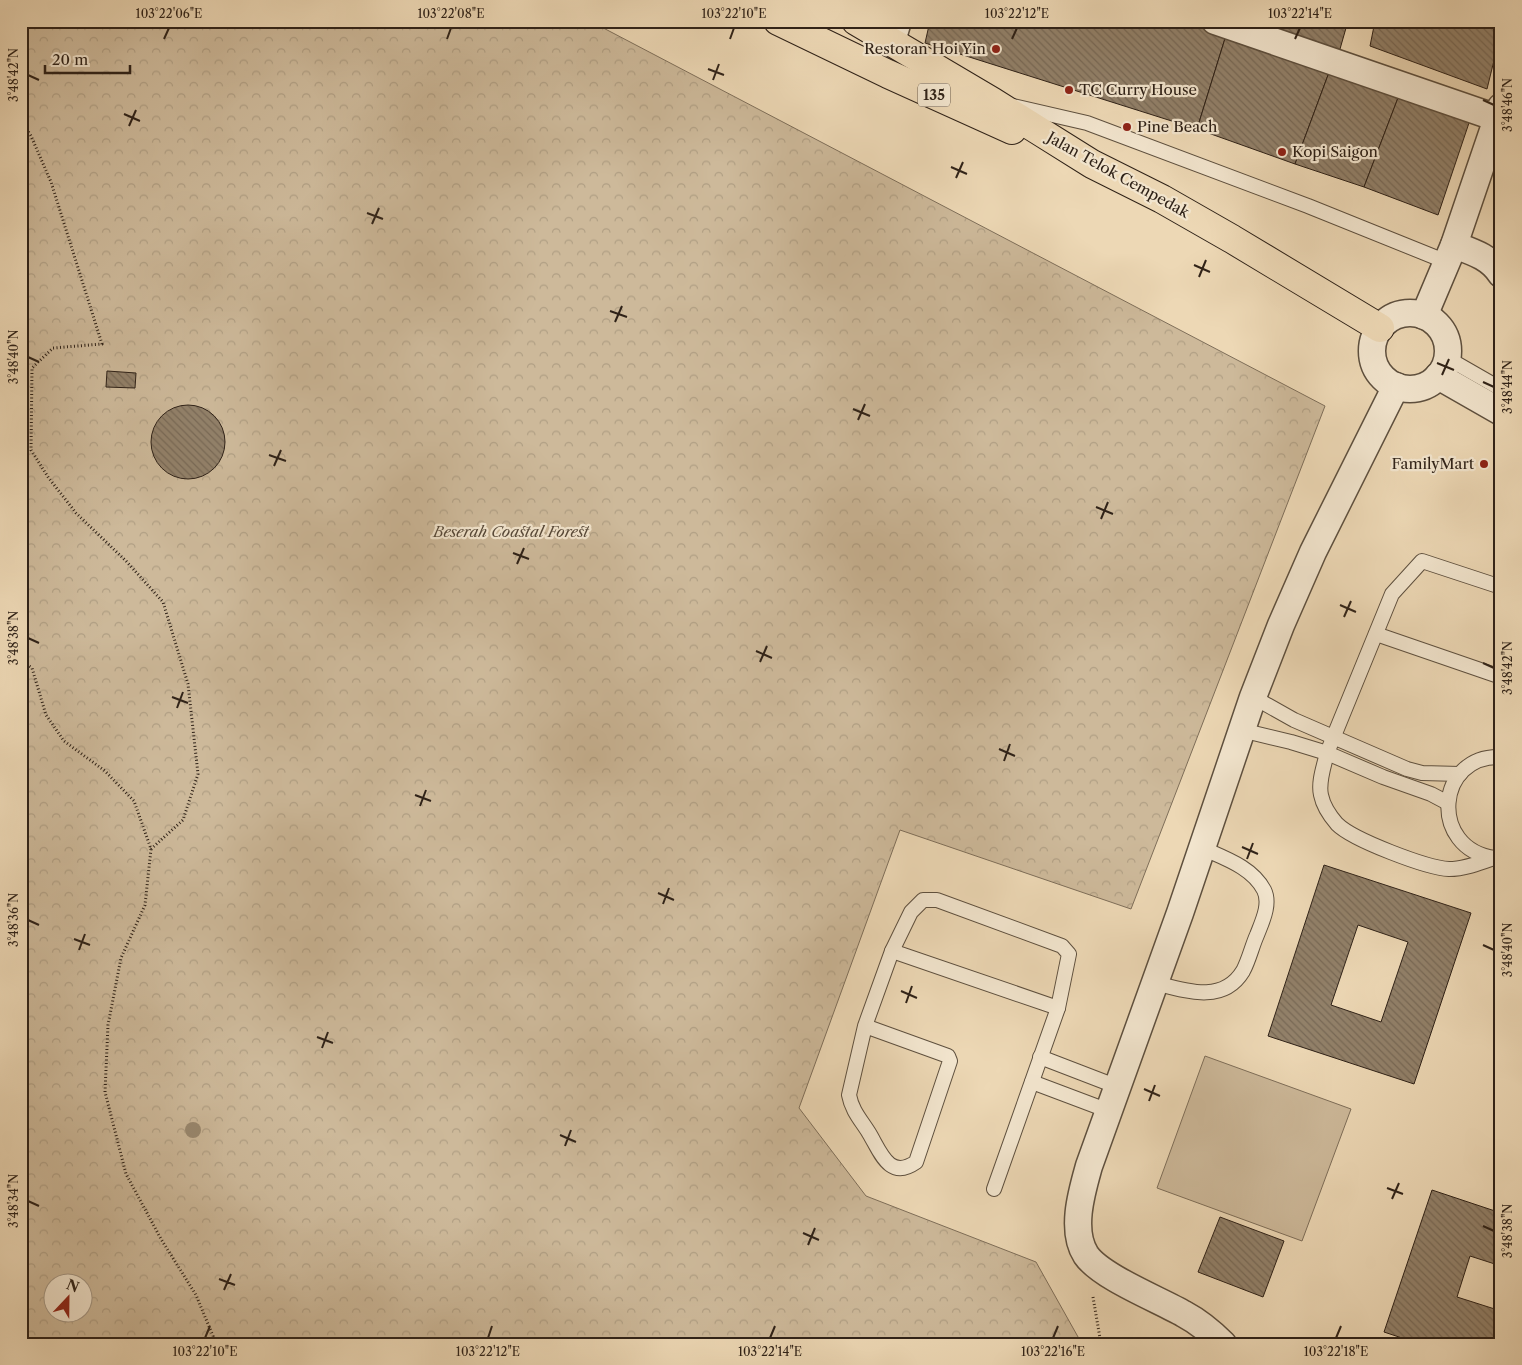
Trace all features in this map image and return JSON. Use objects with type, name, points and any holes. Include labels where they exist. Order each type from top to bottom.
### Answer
[{"type":"main road","name":"135","points":[[778,21],[897,78],[1092,164]]},
{"type":"main road","name":"Jalan Telok Cempedak","points":[[856,21],[895,31],[993,102],[1092,164],[1193,217],[1380,328]]},
{"type":"street","points":[[1215,21],[1499,112],[1451,254],[1424,316]]},
{"type":"street","points":[[1451,254],[1482,256],[1495,265],[1501,274]]},
{"type":"street","points":[[1412,313],[1424,316],[1440,328],[1445,337],[1443,367],[1429,384],[1407,389],[1396,386],[1378,372],[1373,361],[1372,349],[1374,338],[1380,328],[1400,314],[1412,313]]},
{"type":"street","points":[[1443,367],[1501,412]]},
{"type":"street","points":[[1223,1344],[1206,1327],[1113,1277],[1097,1266],[1086,1255],[1081,1240],[1078,1216],[1082,1190],[1156,983],[1252,697],[1313,552],[1396,386]]},
{"type":"lane","points":[[993,102],[1087,123],[1308,206],[1451,254]]},
{"type":"lane","points":[[1443,367],[1501,389]]},
{"type":"lane","points":[[1497,858],[1470,866],[1451,869],[1432,867],[1353,836],[1338,825],[1327,810],[1320,793],[1327,753],[1392,594],[1422,561],[1501,587]]},
{"type":"lane","points":[[1376,634],[1501,677]]},
{"type":"lane","points":[[1252,697],[1294,720],[1388,762],[1422,773],[1460,774]]},
{"type":"lane","points":[[1242,730],[1327,753],[1383,777],[1431,794],[1448,804]]},
{"type":"lane","points":[[1497,858],[1478,854],[1465,846],[1455,834],[1449,819],[1448,804],[1452,787],[1460,774],[1471,765],[1484,759],[1501,757]]},
{"type":"lane","points":[[1156,983],[1190,992],[1212,992],[1232,985],[1243,970],[1266,911],[1265,892],[1253,875],[1236,863],[1202,848]]},
{"type":"lane","points":[[865,1026],[948,1056],[950,1061],[916,1162],[908,1168],[897,1167],[882,1159],[869,1133],[851,1106],[849,1095],[865,1026],[892,951],[911,912],[923,900],[937,900],[1062,946],[1068,954],[1058,1008],[994,1189]]},
{"type":"lane","points":[[892,951],[1058,1008]]},
{"type":"lane","points":[[1040,1057],[1113,1099]]},
{"type":"lane","points":[[1032,1082],[1113,1099]]},
{"type":"path","points":[[21,120],[31,136],[51,182],[102,344],[53,348],[32,368],[31,450],[48,477],[76,513],[126,561],[163,602],[188,684],[198,774],[183,820],[151,849]]},
{"type":"path","points":[[21,660],[32,668],[46,715],[64,741],[105,771],[134,800],[151,849],[145,905],[122,958],[108,1025],[105,1092],[126,1174],[161,1239],[196,1295],[213,1336],[211,1344]]},
{"type":"green space","name":"Beserah Coastal Forest","points":[[21,21],[590,21],[1325,406],[1131,909],[900,830],[799,1108],[866,1196],[1036,1262],[1082,1344],[21,1344]]},
{"type":"green space","points":[[1205,1056],[1351,1109],[1302,1241],[1157,1188]]},
{"type":"building","points":[[930,21],[1193,21],[1227,32],[1197,129],[925,43]]},
{"type":"building","points":[[1225,21],[1348,21],[1338,56]]},
{"type":"building","points":[[1375,21],[1501,21],[1501,32],[1487,89],[1370,46]]},
{"type":"building","points":[[1227,32],[1331,67],[1295,164],[1197,129]]},
{"type":"building","points":[[1331,67],[1401,90],[1364,187],[1295,164]]},
{"type":"building","points":[[1401,90],[1472,114],[1438,215],[1364,187]]},
{"type":"building","points":[[107,371],[136,373],[135,388],[106,387]]},
{"type":"building","points":[[188,405],[202,408],[214,416],[222,428],[225,442],[222,456],[214,468],[202,476],[188,479],[174,476],[162,468],[154,456],[151,442],[154,428],[162,416],[174,408]]},
{"type":"building","points":[[1324,865],[1471,913],[1414,1084],[1268,1036]],"holes":[[[1358,925],[1408,942],[1381,1022],[1331,1005]]]},
{"type":"building","points":[[1432,1190],[1501,1213],[1501,1266],[1470,1256],[1457,1297],[1501,1311],[1501,1344],[1420,1344],[1384,1332]]},
{"type":"building","points":[[1220,1217],[1284,1241],[1263,1297],[1198,1272]]},
{"type":"place","name":"Restoran Hoi Yin","points":[[996,49]]},
{"type":"place","name":"TC Curry House","points":[[1069,90]]},
{"type":"place","name":"Pine Beach","points":[[1127,127]]},
{"type":"place","name":"Kopi Saigon","points":[[1282,152]]},
{"type":"place","name":"FamilyMart","points":[[1484,464]]}]
